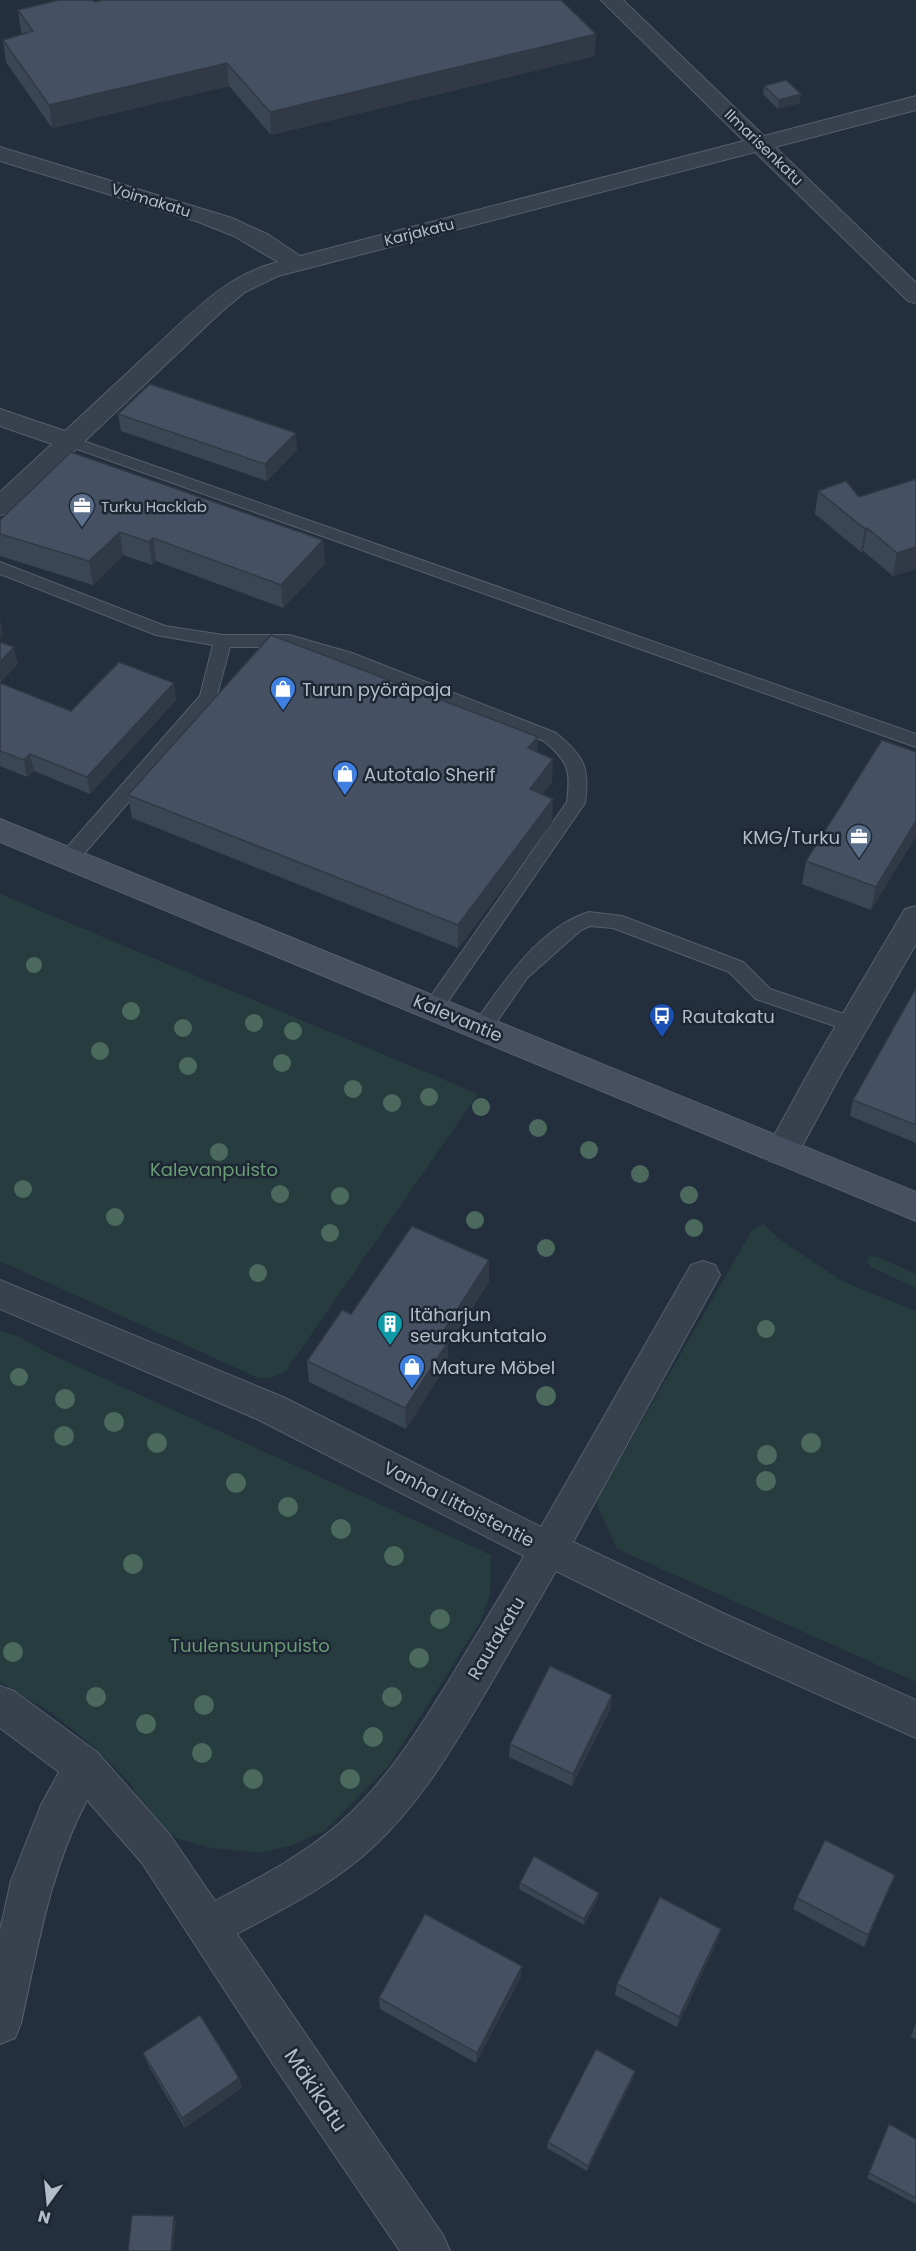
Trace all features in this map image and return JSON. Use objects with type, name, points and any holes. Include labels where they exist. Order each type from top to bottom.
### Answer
[{"type":"main road","name":"Kalevantie","points":[[0,830],[916,1207]]},
{"type":"street","name":"Ilmarisenkatu","points":[[611,0],[762,144],[916,296]]},
{"type":"street","name":"Karjakatu","points":[[0,507],[212,307],[237,287],[270,272],[295,263],[916,103]]},
{"type":"street","name":"Voimakatu","points":[[0,154],[217,220],[262,241],[295,263]]},
{"type":"street","points":[[0,417],[69,441]]},
{"type":"street","points":[[782,1152],[811,1096],[855,1025],[916,917]]},
{"type":"street","name":"Rautakatu","points":[[208,1927],[321,1864],[374,1818],[422,1759],[524,1594],[703,1275]]},
{"type":"street","name":"Vanha Littoistentie","points":[[0,1294],[270,1408],[548,1549],[713,1628],[916,1719]]},
{"type":"street","name":"Mäkikatu","points":[[0,1704],[83,1766],[156,1849],[290,2052],[427,2251]]},
{"type":"street","points":[[0,2023],[32,1881],[55,1819],[83,1766]]},
{"type":"lane","points":[[69,441],[916,741]]},
{"type":"lane","points":[[0,568],[162,631],[223,641],[289,641],[346,657],[550,737],[570,753],[580,774],[576,803],[433,1008]]},
{"type":"lane","points":[[69,858],[209,698],[223,641]]},
{"type":"lane","points":[[482,1028],[520,973],[574,925],[589,919],[615,921],[736,967],[763,994],[855,1025]]},
{"type":"green space","name":"Kalevanpuisto","points":[[0,894],[478,1094],[285,1372],[271,1378],[259,1378],[0,1261]]},
{"type":"green space","points":[[763,1224],[782,1241],[842,1281],[916,1311],[916,1682],[617,1549],[597,1505],[597,1499],[751,1232]]},
{"type":"green space","points":[[876,1256],[916,1274],[916,1288],[871,1267],[867,1262],[869,1257]]},
{"type":"green space","name":"Tuulensuunpuisto","points":[[0,1331],[18,1336],[48,1353],[491,1555],[490,1595],[480,1622],[388,1767],[324,1831],[290,1846],[260,1853],[211,1848],[176,1838],[145,1809],[130,1783],[93,1746],[52,1713],[0,1682]]},
{"type":"building","points":[[59,0],[92,0],[94,2],[104,0],[561,0],[596,34],[270,112],[227,63],[49,105],[3,40],[33,31],[18,10]]},
{"type":"building","points":[[786,80],[801,94],[779,100],[764,86]]},
{"type":"building","points":[[150,384],[296,433],[265,464],[118,414]]},
{"type":"building","points":[[71,452],[323,540],[281,585],[153,538],[149,542],[120,532],[89,561],[0,534],[0,520]]},
{"type":"building","points":[[916,479],[916,547],[897,553],[818,491],[846,481],[859,497]]},
{"type":"building","name":"Autotalo Sherif","points":[[271,635],[538,737],[528,748],[553,759],[530,789],[553,799],[458,925],[128,795]]},
{"type":"building","points":[[0,642],[14,647],[0,662]]},
{"type":"building","points":[[119,662],[174,683],[87,777],[30,754],[24,760],[0,751],[0,683],[71,711]]},
{"type":"building","name":"KMG/Turku","points":[[882,740],[916,752],[916,821],[876,887],[806,861]]},
{"type":"building","points":[[916,988],[916,1125],[853,1100]]},
{"type":"building","name":"Itäharjun seurakuntatalo","points":[[412,1226],[489,1260],[439,1338],[448,1342],[405,1408],[307,1361],[342,1310],[351,1314]]},
{"type":"building","points":[[550,1666],[612,1695],[573,1774],[510,1744]]},
{"type":"building","points":[[825,1840],[895,1875],[868,1935],[797,1898]]},
{"type":"building","points":[[534,1856],[599,1893],[584,1919],[520,1883]]},
{"type":"building","points":[[660,1897],[721,1929],[679,2017],[617,1984]]},
{"type":"building","points":[[425,1914],[522,1966],[477,2053],[379,1998]]},
{"type":"building","points":[[200,2015],[239,2078],[182,2118],[143,2053]]},
{"type":"building","points":[[596,2049],[635,2071],[588,2166],[548,2142]]},
{"type":"building","points":[[889,2124],[916,2139],[916,2198],[869,2173]]},
{"type":"building","points":[[132,2215],[174,2216],[171,2251],[128,2251]]},
{"type":"place","name":"Turku Hacklab","points":[[82,529]]},
{"type":"place","name":"Turun pyöräpaja","points":[[283,712]]},
{"type":"place","name":"Autotalo Sherif","points":[[345,797]]},
{"type":"place","name":"KMG/Turku","points":[[859,860]]},
{"type":"place","name":"Rautakatu","points":[[662,1039]]},
{"type":"place","name":"Itäharjun seurakuntatalo","points":[[390,1347]]},
{"type":"place","name":"Mature Möbel","points":[[412,1390]]}]
